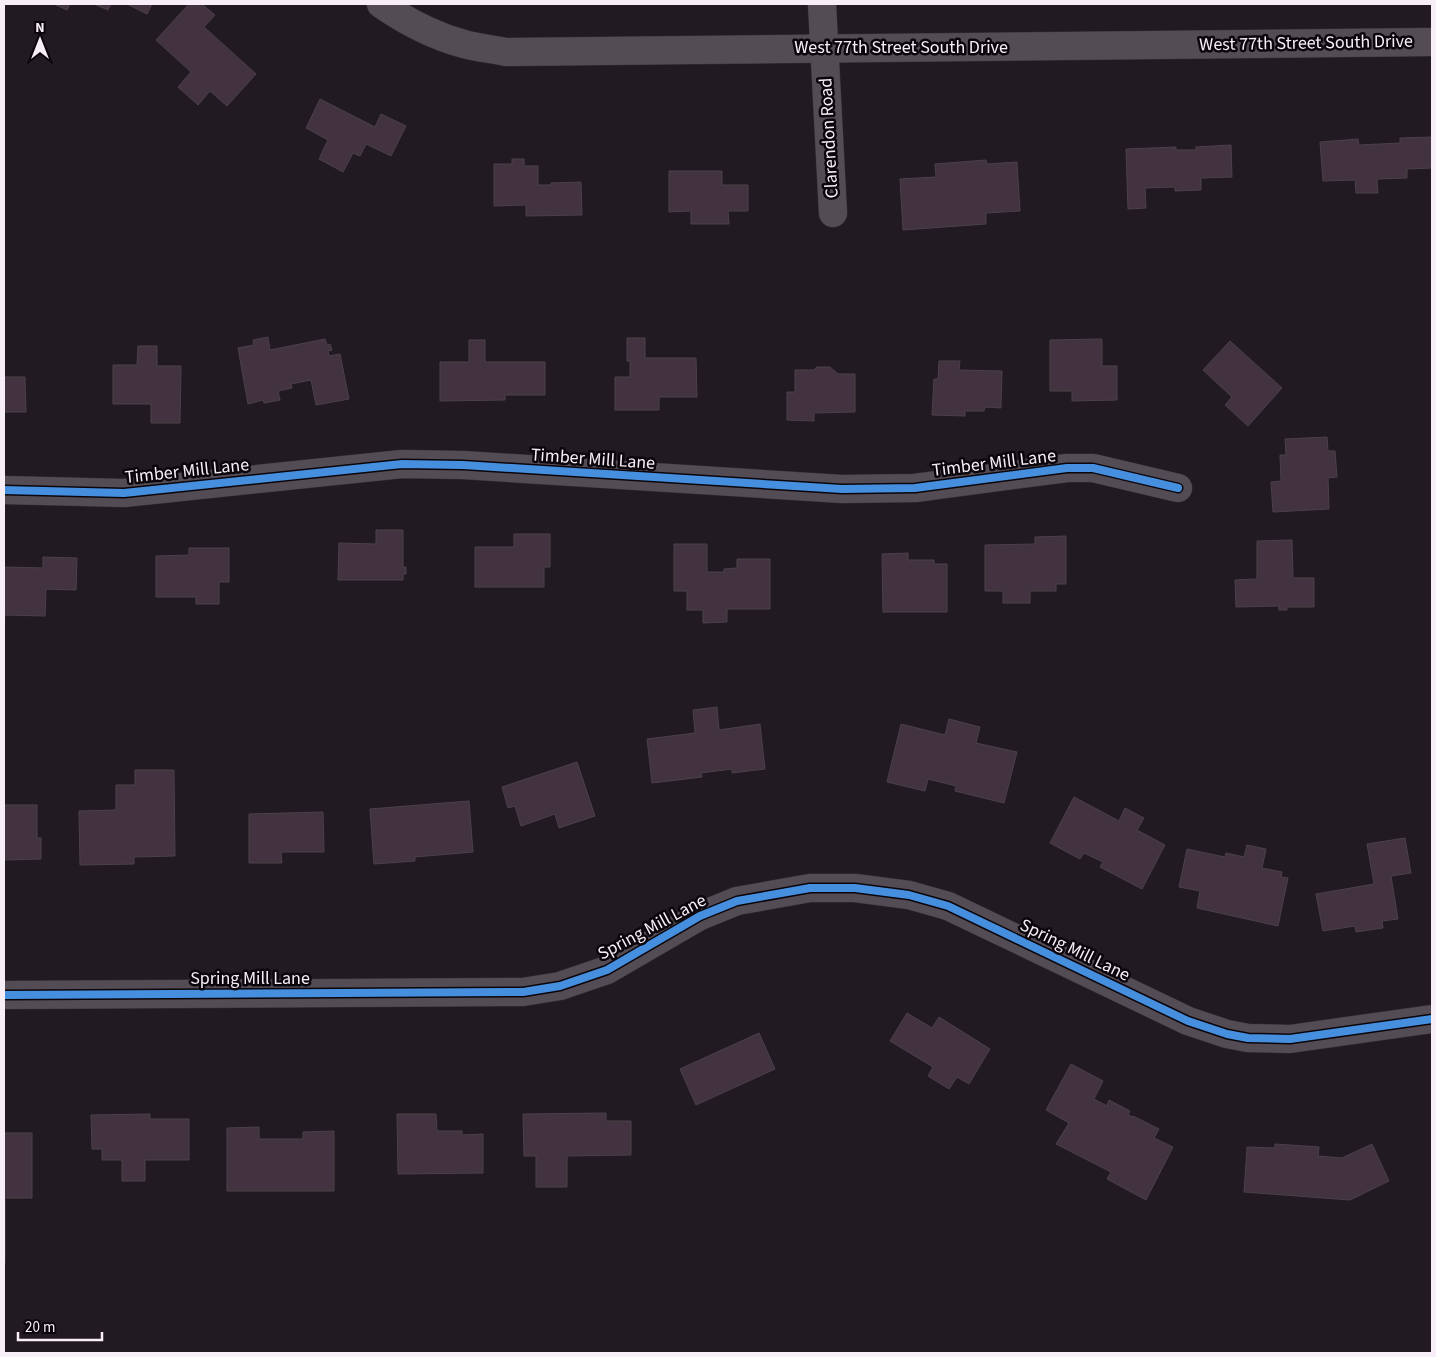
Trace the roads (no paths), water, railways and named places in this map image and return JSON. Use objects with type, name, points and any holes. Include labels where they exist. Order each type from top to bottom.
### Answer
[{"type":"street","name":"West 77th Street South Drive","points":[[381,4],[404,19],[440,36],[466,45],[506,52],[824,47],[844,49],[1432,42]]},
{"type":"street","name":"Clarendon Road","points":[[822,4],[833,212]]},
{"type":"street","name":"Timber Mill Lane","points":[[4,490],[124,493],[402,464],[842,489],[915,488],[1067,468],[1093,468],[1178,488]]},
{"type":"street","name":"Spring Mill Lane","points":[[4,995],[523,992],[560,986],[607,970],[700,916],[737,902],[810,888],[855,888],[908,895],[948,906],[1188,1021],[1227,1034],[1248,1038],[1290,1039],[1432,1019]]}]
